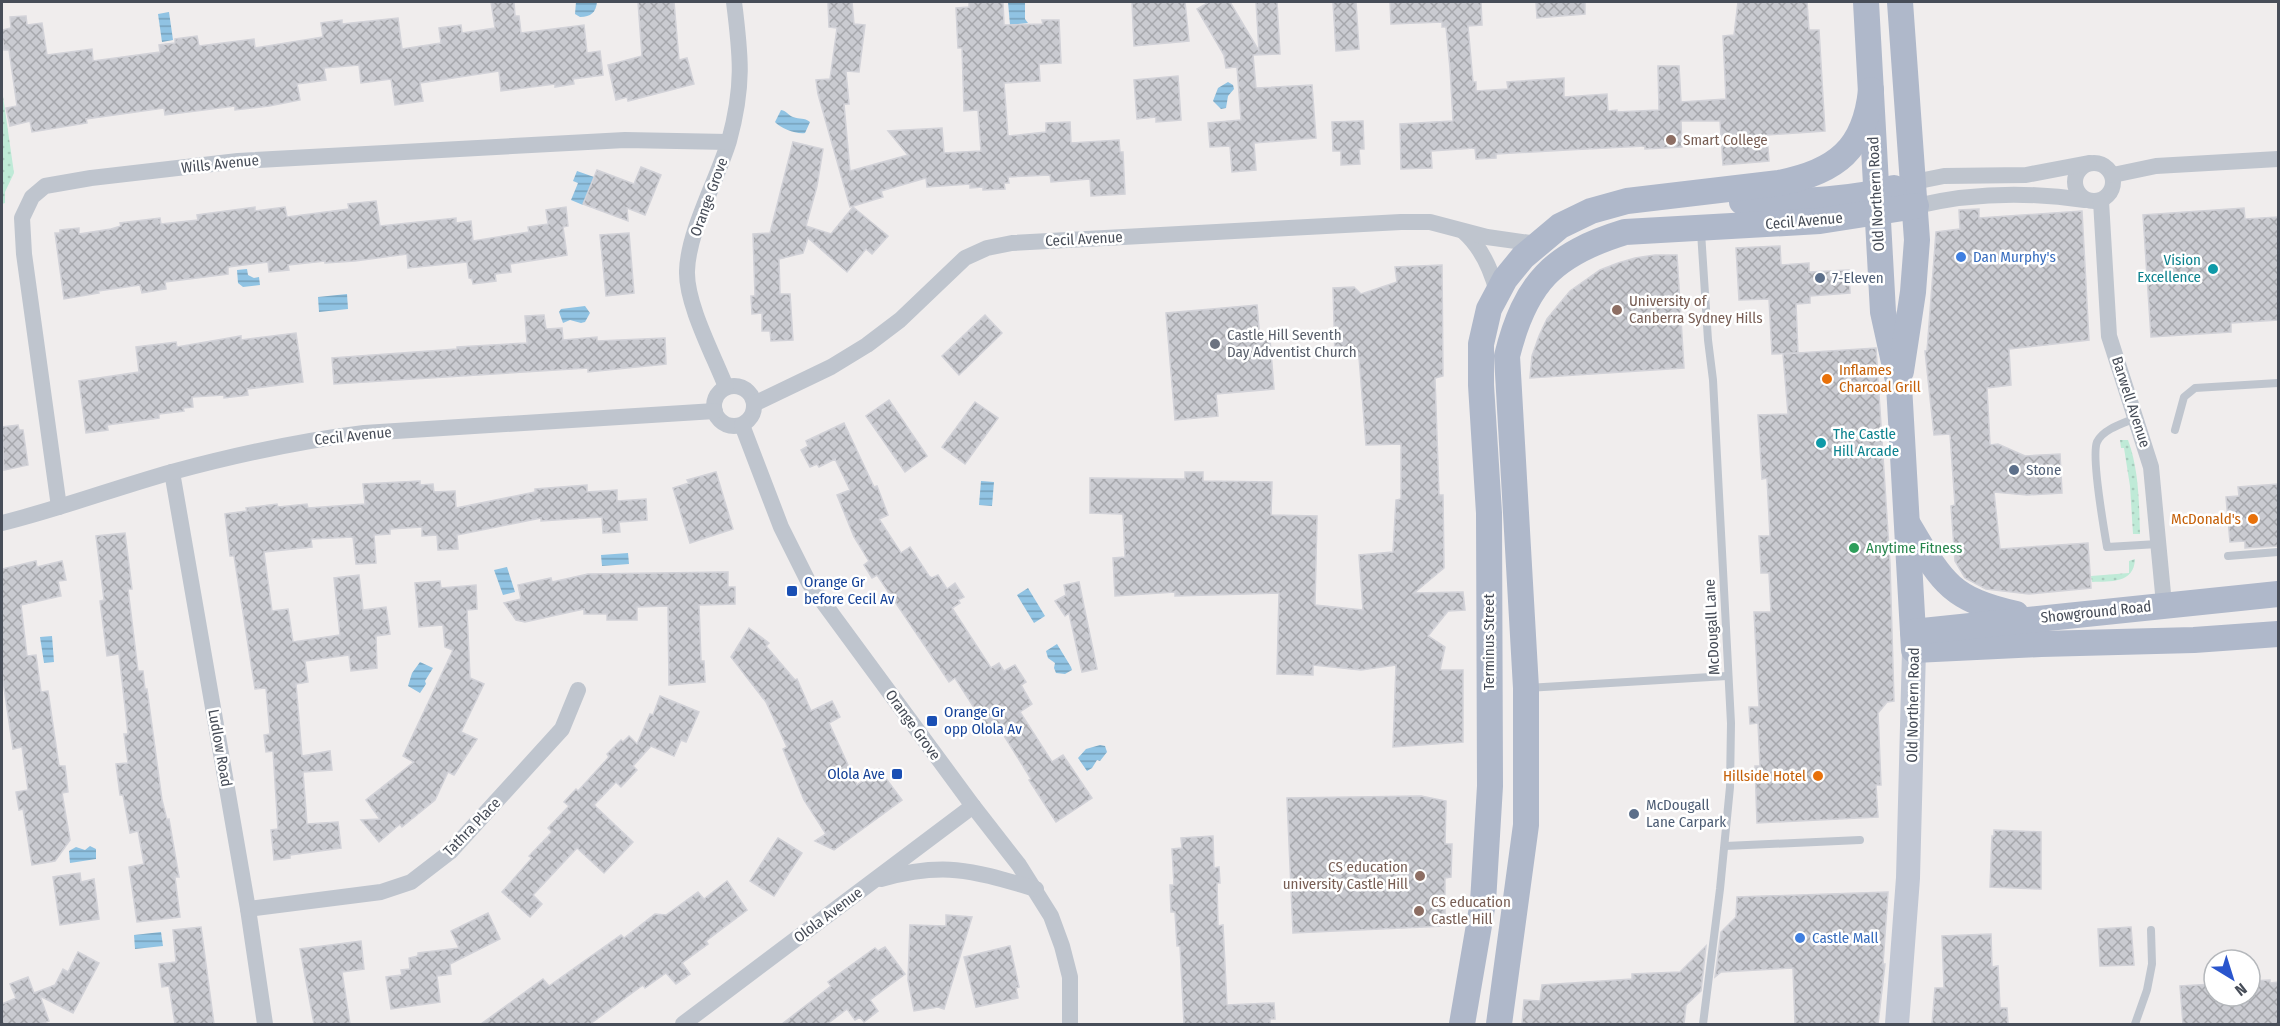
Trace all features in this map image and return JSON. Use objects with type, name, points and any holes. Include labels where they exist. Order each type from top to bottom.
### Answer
[{"type":"main road","name":"Old Northern Road","points":[[1866,2],[1883,312],[1899,385],[1913,641]]},
{"type":"main road","name":"Old Northern Road","points":[[1899,385],[1917,258],[1915,194],[1900,2]]},
{"type":"main road","name":"Cecil Avenue","points":[[1514,266],[1560,226],[1591,211],[1627,201],[1779,183],[1799,179],[1822,170],[1842,157],[1859,135],[1867,117],[1871,90]]},
{"type":"main road","name":"Cecil Avenue","points":[[1526,688],[1507,356],[1520,313],[1537,284],[1562,260],[1596,241],[1625,232],[1820,221],[1915,194]]},
{"type":"main road","name":"Cecil Avenue","points":[[1670,196],[1718,203],[1785,201],[1877,203]]},
{"type":"main road","name":"Terminus Street","points":[[1462,1024],[1477,942],[1486,864],[1490,786],[1489,513],[1481,385],[1481,344],[1489,309],[1514,266]]},
{"type":"main road","points":[[1907,522],[1938,573],[1956,591],[1988,607],[2037,618]]},
{"type":"main road","name":"Showground Road","points":[[1913,641],[2037,618],[2278,594]]},
{"type":"main road","name":"Showground Road","points":[[1913,641],[2041,644],[2194,640],[2278,634]]},
{"type":"main road","points":[[1489,690],[1526,688],[1526,825],[1499,1024]]},
{"type":"street","name":"Orange Grove","points":[[726,387],[691,300],[687,271],[692,243],[728,142],[741,90],[742,70],[734,2]]},
{"type":"street","name":"Wills Avenue","points":[[59,507],[24,254],[22,218],[33,197],[45,186],[91,178],[238,161],[625,140],[728,142]]},
{"type":"street","points":[[2113,175],[2156,166],[2278,159]]},
{"type":"street","name":"Cecil Avenue","points":[[1915,194],[1944,176],[2026,175],[2089,163]]},
{"type":"street","points":[[2089,163],[2100,163],[2110,170],[2114,181],[2111,193],[2093,200],[2080,196],[2074,183],[2079,170],[2089,163]]},
{"type":"street","name":"Cecil Avenue","points":[[1915,194],[1945,200],[2012,195],[2049,195],[2093,200]]},
{"type":"street","name":"Barwell Avenue","points":[[2093,200],[2109,336],[2151,467],[2164,604]]},
{"type":"street","name":"Cecil Avenue","points":[[754,404],[831,367],[867,345],[900,320],[965,258],[987,248],[1024,242],[1401,222],[1430,222],[1505,241],[1537,244]]},
{"type":"street","points":[[1463,231],[1474,242],[1487,262],[1497,292]]},
{"type":"street","points":[[726,387],[745,388],[753,398],[752,416],[742,425],[728,425],[722,422],[715,411],[716,397],[726,387]]},
{"type":"street","name":"Cecil Avenue","points":[[2,523],[171,472],[278,446],[364,433],[715,411]]},
{"type":"street","name":"Orange Grove","points":[[742,425],[781,527],[809,583],[1036,890],[1051,916],[1070,977],[1070,1024]]},
{"type":"street","name":"Ludlow Road","points":[[171,472],[248,909],[265,1024]]},
{"type":"street","name":"Old Northern Road","points":[[1897,1024],[1908,878],[1913,641]]},
{"type":"street","name":"Tathra Place","points":[[248,909],[381,892],[411,882],[450,852],[562,729],[578,690]]},
{"type":"street","name":"Olola Avenue","points":[[683,1024],[973,806]]},
{"type":"street","points":[[872,882],[929,869],[959,870],[981,873],[1036,890]]},
{"type":"lane","name":"McDougall Lane","points":[[1701,228],[1708,340],[1713,380],[1731,723],[1730,788],[1725,846],[1703,1024]]},
{"type":"lane","points":[[2175,430],[2184,397],[2195,388],[2278,383]]},
{"type":"lane","points":[[2136,418],[2108,430],[2097,440],[2095,453],[2107,548],[2158,544]]},
{"type":"lane","points":[[2228,556],[2278,552]]},
{"type":"lane","points":[[1526,688],[1727,676]]},
{"type":"lane","points":[[1725,846],[1860,840]]},
{"type":"lane","points":[[2135,1024],[2147,990],[2152,964],[2151,930]]},
{"type":"green space","points":[[2,89],[14,173],[5,192],[5,203],[2,204]]},
{"type":"green space","points":[[2120,440],[2128,440],[2132,451],[2138,486],[2140,534],[2133,534],[2130,486],[2124,448],[2121,448]]},
{"type":"green space","points":[[2135,559],[2134,567],[2126,577],[2120,580],[2092,582],[2091,576],[2129,573],[2129,561]]},
{"type":"water","points":[[576,2],[597,2],[592,13],[580,17],[575,14]]},
{"type":"water","points":[[1008,2],[1025,2],[1025,19],[1028,23],[1010,25]]},
{"type":"water","points":[[169,12],[173,40],[162,42],[158,14]]},
{"type":"water","points":[[1228,82],[1233,85],[1234,89],[1228,96],[1226,108],[1221,109],[1213,101],[1218,88]]},
{"type":"water","points":[[781,110],[793,117],[810,122],[805,133],[789,131],[775,122]]},
{"type":"water","points":[[577,171],[594,177],[583,205],[571,200],[578,183],[573,181]]},
{"type":"water","points":[[247,269],[248,275],[254,278],[259,277],[260,285],[243,287],[238,283],[237,270]]},
{"type":"water","points":[[347,294],[348,309],[319,312],[318,297]]},
{"type":"water","points":[[585,306],[590,313],[585,322],[570,320],[563,323],[559,312],[561,309]]},
{"type":"water","points":[[981,481],[994,482],[992,506],[979,505]]},
{"type":"water","points":[[628,553],[629,564],[602,566],[601,555]]},
{"type":"water","points":[[507,567],[515,592],[503,595],[494,570]]},
{"type":"water","points":[[1028,588],[1045,616],[1034,623],[1017,595]]},
{"type":"water","points":[[52,636],[54,662],[44,663],[40,637]]},
{"type":"water","points":[[1057,644],[1072,670],[1065,674],[1056,673],[1055,663],[1048,658],[1046,651]]},
{"type":"water","points":[[420,662],[433,668],[420,693],[408,686],[412,673]]},
{"type":"water","points":[[1105,746],[1107,752],[1087,771],[1078,758],[1086,749]]},
{"type":"water","points":[[90,846],[96,849],[96,859],[70,863],[69,851],[76,847],[85,850]]},
{"type":"water","points":[[161,932],[163,946],[135,949],[134,935]]},
{"type":"building","points":[[491,2],[514,2],[515,16],[519,16],[521,33],[584,25],[587,53],[600,51],[603,75],[573,79],[574,84],[555,87],[555,84],[501,91],[499,71],[420,83],[423,101],[395,105],[391,79],[361,83],[359,65],[324,68],[326,80],[297,84],[300,100],[269,106],[235,110],[235,106],[165,115],[164,108],[86,119],[87,123],[32,132],[30,121],[10,126],[6,108],[17,106],[9,50],[4,50],[2,30],[11,28],[10,17],[26,16],[27,25],[42,23],[47,55],[92,49],[93,61],[160,52],[159,45],[175,43],[175,39],[197,36],[199,46],[254,39],[255,48],[323,37],[321,23],[342,20],[342,24],[398,18],[402,49],[441,43],[439,28],[461,25],[462,33],[495,28]]},
{"type":"building","points":[[638,2],[674,2],[679,60],[687,58],[694,84],[628,101],[627,97],[616,100],[608,65],[642,56]]},
{"type":"building","points":[[828,2],[852,2],[854,24],[865,25],[859,72],[846,71],[849,104],[844,104],[850,171],[908,155],[888,131],[942,128],[944,153],[981,151],[978,110],[964,111],[962,48],[958,48],[956,8],[969,7],[969,2],[1003,2],[1004,25],[1043,24],[1042,20],[1059,20],[1061,63],[1039,64],[1040,81],[1004,83],[1008,136],[1046,132],[1046,123],[1070,122],[1071,143],[1119,140],[1120,152],[1123,152],[1125,194],[1091,196],[1090,179],[1051,182],[1050,175],[1008,177],[1009,183],[1004,183],[1005,189],[983,190],[983,187],[970,188],[970,184],[927,187],[926,178],[881,191],[883,197],[850,207],[816,80],[830,79],[837,28],[829,27]]},
{"type":"building","points":[[1132,2],[1185,2],[1189,41],[1134,46]]},
{"type":"building","points":[[1209,2],[1230,2],[1259,51],[1256,2],[1277,2],[1280,54],[1253,55],[1256,88],[1312,85],[1316,138],[1254,143],[1256,170],[1232,172],[1230,146],[1210,147],[1208,123],[1241,120],[1237,67],[1226,68],[1224,55],[1197,9]]},
{"type":"building","points":[[1333,2],[1356,2],[1359,49],[1336,51]]},
{"type":"building","points":[[1390,2],[1481,2],[1482,25],[1468,26],[1473,82],[1476,82],[1476,91],[1508,89],[1507,82],[1564,78],[1564,97],[1607,94],[1608,111],[1617,110],[1617,112],[1659,110],[1658,66],[1679,66],[1681,102],[1726,99],[1723,36],[1734,35],[1738,2],[1807,2],[1809,30],[1819,30],[1825,131],[1767,135],[1769,161],[1723,165],[1720,121],[1681,121],[1682,147],[1645,149],[1645,146],[1496,154],[1496,158],[1476,159],[1475,148],[1431,151],[1432,168],[1401,169],[1400,124],[1453,121],[1450,68],[1446,27],[1442,27],[1442,22],[1391,24]]},
{"type":"building","points":[[1536,2],[1585,2],[1585,14],[1537,18]]},
{"type":"building","points":[[1178,76],[1181,120],[1156,122],[1156,117],[1137,119],[1134,80]]},
{"type":"building","points":[[1363,121],[1364,149],[1359,149],[1360,164],[1341,165],[1341,151],[1333,151],[1332,122]]},
{"type":"building","points":[[793,142],[823,149],[817,186],[806,226],[831,234],[853,207],[888,236],[872,254],[866,249],[847,272],[808,238],[803,253],[779,259],[780,294],[790,294],[793,340],[771,341],[770,331],[762,331],[762,313],[752,314],[751,296],[755,296],[753,234],[770,233]]},
{"type":"building","points":[[641,167],[661,175],[645,215],[627,208],[628,221],[583,204],[597,170],[634,184]]},
{"type":"building","points":[[376,201],[380,226],[456,218],[456,223],[471,221],[473,241],[529,232],[528,227],[548,224],[546,210],[566,207],[568,226],[563,227],[567,255],[510,264],[511,272],[495,274],[496,281],[473,284],[472,279],[469,278],[467,262],[408,268],[407,254],[355,261],[288,265],[289,270],[269,272],[268,262],[228,267],[228,274],[165,282],[166,289],[142,293],[140,285],[64,299],[55,233],[60,233],[60,230],[79,228],[79,234],[111,229],[121,226],[120,223],[160,218],[161,224],[198,220],[197,215],[255,207],[255,211],[285,207],[287,217],[349,209],[348,204]]},
{"type":"building","name":"Vision Excellence","points":[[2244,208],[2245,219],[2278,217],[2278,320],[2231,323],[2231,332],[2151,337],[2143,215]]},
{"type":"building","points":[[1979,209],[1979,218],[2082,211],[2089,340],[2009,349],[2011,385],[1987,388],[1990,445],[1998,444],[2025,456],[2060,454],[2062,493],[2027,495],[1994,492],[2000,549],[2088,543],[2091,588],[2029,594],[1986,589],[1965,578],[1955,561],[1951,506],[1955,505],[1950,434],[1934,435],[1925,351],[1927,351],[1936,232],[1960,229],[1959,210]]},
{"type":"building","points":[[629,233],[634,293],[606,296],[600,235]]},
{"type":"building","points":[[1780,246],[1781,265],[1809,263],[1809,272],[1849,270],[1850,293],[1810,296],[1810,303],[1796,304],[1798,353],[1772,354],[1769,299],[1739,300],[1736,248]]},
{"type":"building","name":"University of Canberra Sydney Hills","points":[[1677,255],[1684,368],[1530,378],[1532,356],[1539,336],[1547,319],[1570,291],[1600,270],[1635,258]]},
{"type":"building","points":[[1442,265],[1443,376],[1435,378],[1439,495],[1443,495],[1444,568],[1414,593],[1463,592],[1465,610],[1448,611],[1428,636],[1445,647],[1440,670],[1463,670],[1463,742],[1393,747],[1396,665],[1361,670],[1313,665],[1313,675],[1277,674],[1279,593],[1175,596],[1175,592],[1115,596],[1113,558],[1125,557],[1123,514],[1090,513],[1090,478],[1185,479],[1185,472],[1203,472],[1203,481],[1272,482],[1271,515],[1317,516],[1315,605],[1363,610],[1359,555],[1393,552],[1396,500],[1401,499],[1401,444],[1366,445],[1359,357],[1335,357],[1333,288],[1354,287],[1361,294],[1397,282],[1395,267]]},
{"type":"building","points":[[1257,305],[1260,340],[1270,339],[1274,389],[1216,394],[1218,416],[1175,420],[1166,313]]},
{"type":"building","points":[[544,315],[546,329],[562,328],[563,340],[597,337],[597,341],[665,338],[666,364],[588,372],[588,368],[334,384],[332,358],[527,343],[525,316]]},
{"type":"building","points":[[985,315],[1002,333],[959,375],[942,356]]},
{"type":"building","points":[[296,333],[303,382],[247,389],[248,395],[224,398],[224,395],[192,397],[193,407],[183,408],[184,411],[159,414],[159,418],[107,425],[108,430],[86,433],[79,381],[139,372],[136,347],[176,342],[177,347],[241,336],[241,340]]},
{"type":"building","points":[[1876,348],[1890,564],[1894,701],[1887,702],[1878,713],[1881,785],[1876,785],[1878,817],[1757,823],[1755,766],[1760,766],[1758,723],[1750,724],[1749,707],[1759,707],[1754,612],[1771,612],[1769,573],[1761,573],[1759,536],[1770,536],[1767,478],[1762,479],[1758,415],[1788,414],[1783,354]]},
{"type":"building","points":[[889,400],[927,456],[905,472],[866,416]]},
{"type":"building","points":[[975,402],[998,418],[965,464],[942,447]]},
{"type":"building","points":[[844,423],[874,487],[877,486],[888,515],[879,519],[901,553],[910,547],[929,576],[932,578],[938,575],[947,589],[955,583],[964,597],[958,600],[960,603],[952,608],[991,668],[999,663],[1004,671],[1015,665],[1026,682],[1021,685],[1032,704],[1020,712],[1052,762],[1063,755],[1092,798],[1056,822],[998,726],[989,731],[955,678],[949,682],[877,575],[872,578],[864,565],[869,561],[854,537],[837,495],[850,490],[835,459],[819,467],[817,464],[810,467],[801,450],[808,446],[806,441]]},
{"type":"building","points":[[18,425],[19,430],[23,430],[28,465],[4,470],[2,427]]},
{"type":"building","points":[[716,472],[733,529],[690,543],[673,488],[689,483],[687,480]]},
{"type":"building","points":[[420,481],[420,485],[433,484],[434,492],[455,491],[456,508],[535,492],[535,489],[587,485],[587,492],[617,490],[617,501],[646,499],[647,520],[619,522],[620,532],[603,533],[602,517],[541,521],[541,518],[457,535],[458,549],[438,550],[437,535],[422,536],[422,527],[390,529],[390,534],[374,535],[376,563],[356,564],[353,537],[311,539],[312,547],[264,552],[272,611],[288,609],[293,642],[340,635],[334,578],[359,575],[363,610],[386,607],[390,634],[376,636],[377,668],[351,671],[349,655],[305,661],[308,682],[296,684],[302,756],[330,751],[332,770],[303,772],[307,824],[338,822],[341,848],[290,855],[290,858],[274,860],[271,830],[278,829],[273,751],[266,752],[264,735],[270,734],[266,688],[255,689],[234,556],[230,556],[225,514],[247,511],[246,508],[277,504],[278,507],[307,504],[308,508],[365,504],[363,484]]},
{"type":"building","name":"McDonald's","points":[[2278,484],[2278,546],[2245,548],[2245,541],[2230,542],[2226,497],[2239,496],[2238,487]]},
{"type":"building","points":[[125,533],[132,589],[128,589],[138,671],[143,671],[145,689],[147,689],[162,800],[167,820],[169,819],[179,877],[175,877],[180,917],[137,922],[129,867],[144,864],[138,831],[130,833],[123,795],[120,795],[116,764],[128,763],[124,734],[128,734],[119,654],[107,656],[100,601],[104,600],[96,536]]},
{"type":"building","points":[[36,561],[37,567],[62,561],[66,580],[58,581],[61,596],[21,605],[27,656],[36,655],[41,692],[48,691],[59,766],[65,766],[68,792],[62,793],[70,840],[55,861],[32,865],[23,809],[19,810],[16,792],[28,790],[22,747],[13,749],[2,674],[2,569]]},
{"type":"building","points":[[728,572],[728,587],[735,587],[735,604],[699,605],[701,661],[704,661],[705,682],[669,685],[668,606],[637,607],[637,620],[607,620],[607,614],[584,614],[584,609],[525,622],[516,620],[504,603],[521,599],[518,585],[551,578],[552,582],[588,574]]},
{"type":"building","points":[[440,581],[441,588],[476,585],[477,609],[467,610],[470,678],[484,684],[461,732],[477,739],[454,775],[448,772],[435,800],[402,827],[400,824],[379,842],[361,820],[380,819],[366,800],[414,762],[403,756],[453,650],[445,647],[443,625],[419,627],[415,583]]},
{"type":"building","points":[[1079,582],[1097,669],[1082,672],[1069,613],[1065,616],[1055,601],[1066,595],[1064,585]]},
{"type":"building","points":[[749,628],[769,643],[766,646],[795,680],[797,679],[811,711],[832,701],[840,717],[829,723],[857,785],[879,769],[902,800],[834,850],[815,841],[826,834],[804,800],[783,749],[787,747],[766,702],[731,657]]},
{"type":"building","points":[[660,696],[699,712],[686,742],[681,740],[674,756],[651,746],[633,766],[637,770],[621,787],[616,782],[594,805],[633,842],[604,873],[577,848],[533,895],[542,904],[530,917],[502,892],[532,858],[529,856],[552,832],[548,828],[569,806],[564,802],[576,789],[578,791],[609,757],[607,754],[621,740],[623,742],[629,736],[637,744],[650,714],[653,715]]},
{"type":"building","points":[[1421,796],[1446,801],[1445,844],[1452,844],[1451,877],[1445,878],[1445,926],[1293,933],[1287,798]]},
{"type":"building","points":[[1994,830],[2041,832],[2041,889],[1990,887]]},
{"type":"building","points":[[1213,836],[1214,868],[1219,867],[1218,926],[1223,925],[1227,1005],[1274,1003],[1275,1019],[1270,1019],[1270,1024],[1184,1024],[1180,946],[1177,946],[1175,912],[1171,912],[1170,885],[1174,885],[1172,849],[1182,848],[1181,838]]},
{"type":"building","points":[[778,838],[802,853],[774,896],[750,881]]},
{"type":"building","points":[[80,873],[81,882],[94,879],[99,919],[60,925],[53,877]]},
{"type":"building","points":[[727,881],[747,910],[706,941],[708,944],[682,963],[690,974],[676,984],[666,973],[645,988],[643,985],[590,1024],[481,1024],[543,979],[549,986],[621,935],[624,938],[655,914],[666,915],[698,892],[704,899]]},
{"type":"building","points":[[1888,892],[1883,964],[1885,964],[1878,1024],[1795,1024],[1793,968],[1721,972],[1715,977],[1721,932],[1736,917],[1737,897]]},
{"type":"building","points":[[488,913],[500,939],[450,964],[451,974],[437,976],[440,1002],[391,1009],[386,977],[402,975],[401,970],[410,969],[409,958],[418,956],[418,953],[459,948],[451,931]]},
{"type":"building","points":[[946,915],[972,917],[944,1009],[938,1007],[914,1011],[908,980],[910,925],[946,926]]},
{"type":"building","points":[[201,927],[214,1024],[175,1024],[169,986],[162,987],[159,964],[176,962],[173,930]]},
{"type":"building","points":[[2131,927],[2134,965],[2100,966],[2098,929]]},
{"type":"building","points":[[1991,934],[1992,967],[1998,966],[2000,1008],[2007,1008],[2008,1024],[1932,1024],[1935,988],[1944,988],[1942,936]]},
{"type":"building","points":[[361,941],[364,969],[342,972],[350,1024],[314,1024],[300,949]]},
{"type":"building","points":[[1010,946],[1019,987],[1016,988],[1018,998],[976,1007],[964,957]]},
{"type":"building","points":[[1706,946],[1701,991],[1686,1005],[1684,1024],[1522,1024],[1524,1000],[1540,1001],[1542,985],[1632,979],[1632,974],[1680,972]]},
{"type":"building","points":[[885,947],[905,974],[870,1000],[878,1011],[864,1022],[860,1017],[855,1020],[847,1009],[827,1024],[782,1024],[831,986],[828,982],[875,948],[878,951]]},
{"type":"building","points":[[78,952],[99,963],[73,1013],[40,996],[49,1021],[40,1024],[2,1024],[2,1004],[16,998],[10,984],[28,977],[34,993],[55,985],[63,969],[68,972]]},
{"type":"building","points":[[2262,980],[2278,982],[2278,1024],[2183,1024],[2180,986],[2202,985],[2202,1008],[2262,1008]]},
{"type":"place","name":"Smart College","points":[[1671,140]]},
{"type":"place","name":"Dan Murphy's","points":[[1961,257]]},
{"type":"place","name":"Vision Excellence","points":[[2213,269]]},
{"type":"place","name":"7-Eleven","points":[[1820,278]]},
{"type":"place","name":"University of Canberra Sydney Hills","points":[[1617,310]]},
{"type":"place","name":"Castle Hill Seventh Day Adventist Church","points":[[1215,344]]},
{"type":"place","name":"Inflames Charcoal Grill","points":[[1827,379]]},
{"type":"place","name":"The Castle Hill Arcade","points":[[1821,443]]},
{"type":"place","name":"Stone","points":[[2014,470]]},
{"type":"place","name":"McDonald's","points":[[2253,519]]},
{"type":"place","name":"Anytime Fitness","points":[[1854,548]]},
{"type":"place","name":"Orange Gr before Cecil Av","points":[[792,591]]},
{"type":"place","name":"Orange Gr opp Olola Av","points":[[932,721]]},
{"type":"place","name":"Olola Ave","points":[[897,774]]},
{"type":"place","name":"Hillside Hotel","points":[[1818,776]]},
{"type":"place","name":"McDougall Lane Carpark","points":[[1634,814]]},
{"type":"place","name":"CS education university Castle Hill","points":[[1420,876]]},
{"type":"place","name":"CS education Castle Hill","points":[[1419,911]]},
{"type":"place","name":"Castle Mall","points":[[1800,938]]}]
